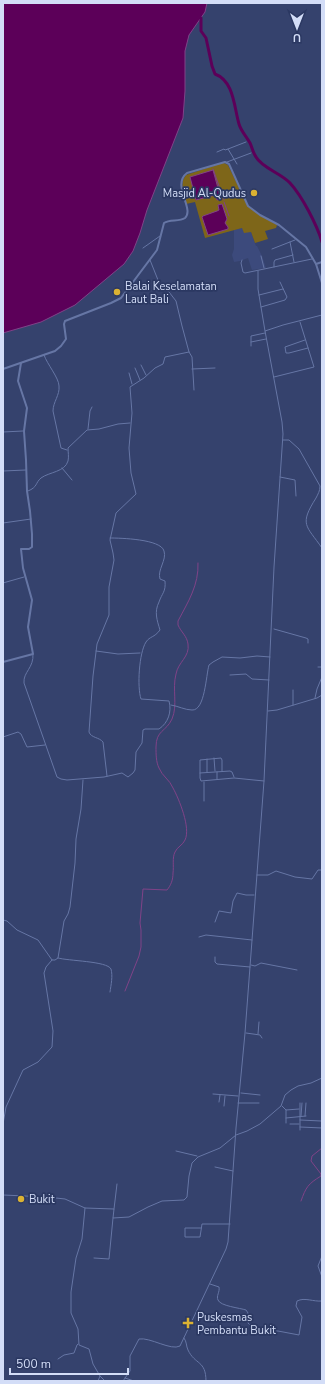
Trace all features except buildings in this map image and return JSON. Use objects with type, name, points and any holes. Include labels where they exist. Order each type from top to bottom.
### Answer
[{"type":"street","points":[[217,152],[224,148],[225,150],[246,142]]},
{"type":"street","points":[[228,149],[237,164]]},
{"type":"street","points":[[3,369],[58,349],[66,341],[67,337],[64,324],[65,321],[118,301],[129,289],[157,250],[164,223],[186,217],[187,213],[181,186],[184,176],[187,173],[227,162],[251,153]]},
{"type":"street","points":[[227,162],[248,206],[260,215],[279,225],[306,247],[316,264],[322,282]]},
{"type":"street","points":[[143,248],[160,236]]},
{"type":"street","points":[[272,249],[296,239]]},
{"type":"street","points":[[290,242],[294,263]]},
{"type":"street","points":[[274,267],[275,260],[293,255]]},
{"type":"street","points":[[261,256],[264,269]]},
{"type":"street","points":[[242,260],[241,264],[244,273],[313,259]]},
{"type":"street","points":[[150,260],[160,285],[169,292],[176,301],[189,352],[192,357],[194,390]]},
{"type":"street","points":[[316,264],[322,262]]},
{"type":"street","points":[[123,1381],[130,1371],[130,1356],[139,1339],[146,1339],[177,1348],[180,1346],[228,1246],[264,781],[270,680],[274,567],[283,440],[282,422],[259,295],[258,270]]},
{"type":"street","points":[[261,307],[285,300],[286,297],[280,282]]},
{"type":"street","points":[[259,295],[283,289]]},
{"type":"street","points":[[251,346],[252,336],[322,315]]},
{"type":"street","points":[[274,377],[313,368],[314,366],[300,321]]},
{"type":"street","points":[[251,342],[267,339]]},
{"type":"street","points":[[306,340],[285,347],[286,353],[308,347]]},
{"type":"street","points":[[132,384],[163,364],[165,357],[189,352]]},
{"type":"street","points":[[44,355],[59,384],[53,411],[61,448],[68,450]]},
{"type":"street","points":[[20,363],[18,381],[27,408],[24,431],[32,547],[29,549],[21,549],[25,577],[32,600],[28,627],[33,654],[32,664],[25,676],[24,682],[57,777],[64,780],[83,779],[123,773],[128,777],[133,773],[135,768],[136,752],[142,743],[143,730],[158,729],[165,724],[168,720],[170,705]]},
{"type":"street","points":[[141,365],[146,376]]},
{"type":"street","points":[[135,368],[140,380]]},
{"type":"street","points":[[192,369],[215,368]]},
{"type":"street","points":[[107,776],[103,742],[90,735],[89,732],[96,651],[98,640],[109,615],[109,587],[114,560],[110,538],[116,513],[136,494],[131,473],[129,448],[132,407],[130,387],[132,384],[129,373]]},
{"type":"street","points":[[27,491],[35,487],[42,477],[62,468],[68,462],[68,450],[88,430],[90,411],[92,407]]},
{"type":"street","points":[[88,430],[131,423]]},
{"type":"street","points":[[3,432],[24,431]]},
{"type":"street","points":[[283,440],[290,440],[298,447],[320,486],[320,491],[309,509],[305,520],[312,535],[322,548]]},
{"type":"street","points":[[62,468],[72,480]]},
{"type":"street","points":[[3,471],[26,470]]},
{"type":"street","points":[[280,477],[295,480],[296,496]]},
{"type":"street","points":[[3,523],[31,518]]},
{"type":"street","points":[[110,538],[135,539],[155,543],[162,546],[164,551],[163,562],[159,575],[160,579],[165,581],[165,589],[159,601],[156,615],[160,630],[156,636],[148,639],[141,653],[141,699],[168,701],[170,705],[193,710],[198,708],[202,700],[208,668],[215,660],[225,657],[270,657]]},
{"type":"street","points":[[3,583],[25,577]]},
{"type":"street","points":[[272,629],[306,638],[308,639],[308,642]]},
{"type":"street","points":[[96,651],[118,654],[141,653]]},
{"type":"street","points":[[3,662],[33,654]]},
{"type":"street","points":[[318,667],[322,668]]},
{"type":"street","points":[[230,675],[246,674],[252,679],[270,680]]},
{"type":"street","points":[[315,698],[322,676]]},
{"type":"street","points":[[293,690],[293,705]]},
{"type":"street","points":[[268,711],[277,710],[322,695]]},
{"type":"street","points":[[3,737],[17,732],[21,734],[27,748],[46,744]]},
{"type":"street","points":[[222,771],[222,759],[214,758],[200,760],[200,780],[204,781],[234,778],[264,781]]},
{"type":"street","points":[[214,758],[217,780]]},
{"type":"street","points":[[207,759],[207,772]]},
{"type":"street","points":[[200,773],[232,771],[234,778]]},
{"type":"street","points":[[58,958],[64,921],[70,907],[83,779]]},
{"type":"street","points":[[204,781],[204,801]]},
{"type":"street","points":[[256,875],[268,875],[276,871],[295,877],[311,879],[318,870],[322,870]]},
{"type":"street","points":[[215,922],[219,911],[231,913],[233,901],[237,893],[246,895],[255,894]]},
{"type":"street","points":[[3,920],[21,932],[38,940],[52,960]]},
{"type":"street","points":[[199,937],[206,935],[252,940]]},
{"type":"street","points":[[215,957],[215,962],[217,964],[255,966],[261,963],[297,970]]},
{"type":"street","points":[[3,1124],[6,1107],[23,1070],[38,1062],[52,1047],[53,1031],[44,971],[52,960],[56,960],[58,958],[67,961],[93,963],[109,967],[112,974],[110,992]]},
{"type":"street","points":[[258,1034],[259,1022]]},
{"type":"street","points":[[245,1033],[262,1035],[262,1038]]},
{"type":"street","points":[[113,1218],[129,1217],[162,1201],[184,1200],[187,1197],[188,1180],[192,1163],[198,1157],[220,1148],[236,1135],[260,1124],[281,1106],[285,1095],[291,1090],[298,1086],[311,1083],[322,1078]]},
{"type":"street","points":[[239,1092],[260,1095]]},
{"type":"street","points":[[213,1094],[239,1096]]},
{"type":"street","points":[[219,1102],[220,1095]]},
{"type":"street","points":[[224,1106],[225,1095]]},
{"type":"street","points":[[238,1103],[259,1104]]},
{"type":"street","points":[[300,1130],[299,1109],[301,1103],[301,1116]]},
{"type":"street","points":[[286,1118],[306,1116],[306,1103]]},
{"type":"street","points":[[281,1106],[286,1110],[299,1109]]},
{"type":"street","points":[[286,1110],[286,1123]]},
{"type":"street","points":[[299,1120],[321,1121]]},
{"type":"street","points":[[290,1124],[300,1124]]},
{"type":"street","points":[[300,1127],[322,1128]]},
{"type":"street","points":[[176,1151],[198,1157]]},
{"type":"street","points":[[215,1167],[233,1172]]},
{"type":"street","points":[[94,1258],[109,1259],[116,1184]]},
{"type":"street","points":[[3,1195],[34,1195],[52,1197],[65,1199],[85,1208],[114,1209]]},
{"type":"street","points":[[58,1359],[74,1353],[77,1345],[79,1344],[78,1329],[71,1313],[71,1292],[76,1258],[82,1239],[85,1208]]},
{"type":"street","points":[[201,1228],[186,1228],[185,1237],[200,1237],[201,1228],[201,1225],[203,1224],[230,1224]]},
{"type":"street","points":[[322,1256],[318,1266],[322,1277]]},
{"type":"street","points":[[209,1284],[219,1287],[220,1290],[217,1298],[220,1303],[246,1310],[248,1313],[248,1323],[254,1330],[258,1331],[278,1331],[299,1335],[302,1317],[296,1306],[298,1301],[305,1299],[322,1301]]},
{"type":"street","points":[[184,1338],[188,1350],[205,1369],[206,1381]]},
{"type":"street","points":[[79,1344],[89,1349],[93,1364],[104,1381]]},
{"type":"street","points":[[98,1381],[100,1376]]},
{"type":"street","points":[[125,1378],[134,1381]]},
{"type":"shaded area","points":[[3,3],[207,3],[205,12],[189,35],[185,51],[183,118],[147,210],[133,251],[124,264],[75,305],[41,322],[3,333]]},
{"type":"shaded area","points":[[222,163],[228,165],[247,204],[258,214],[277,225],[276,228],[265,231],[268,239],[255,243],[251,232],[244,233],[242,228],[205,238],[195,202],[186,204],[182,185],[186,175]]},
{"type":"shaded area","points":[[213,170],[221,199],[217,200],[215,195],[196,200],[190,177]]},
{"type":"shaded area","points":[[222,204],[227,219],[225,223],[228,229],[208,235],[202,217],[219,210],[218,205]]},
{"type":"shaded area","points":[[242,228],[251,232],[266,268],[252,270],[248,258],[234,262],[232,255],[234,249],[234,230]]},
{"type":"waterway","points":[[201,18],[201,31],[206,38],[212,66],[215,74],[221,77],[230,88],[242,131],[259,161],[286,179],[295,189],[309,211],[322,242]]},
{"type":"waterway","points":[[213,169],[224,200]]},
{"type":"waterway","points":[[224,202],[229,216]]},
{"type":"waterway","points":[[125,991],[141,947],[140,923],[143,889],[167,890],[173,878],[174,854],[184,842],[186,835],[185,821],[181,806],[172,785],[160,771],[158,766],[156,758],[156,741],[159,734],[170,723],[174,714],[176,674],[179,666],[186,656],[188,649],[187,641],[178,625],[178,621],[195,586],[198,563]]},
{"type":"waterway","points":[[322,1117],[322,1122]]},
{"type":"waterway","points":[[301,1201],[308,1186],[321,1176],[311,1161],[312,1156],[322,1148]]},
{"type":"place","name":"Masjid Al-Qudus","points":[[254,193]]},
{"type":"place","name":"Balai Keselamatan Laut Bali","points":[[117,292]]},
{"type":"place","name":"Bukit","points":[[21,1199]]},
{"type":"place","name":"Puskesmas Pembantu Bukit","points":[[188,1323]]}]
